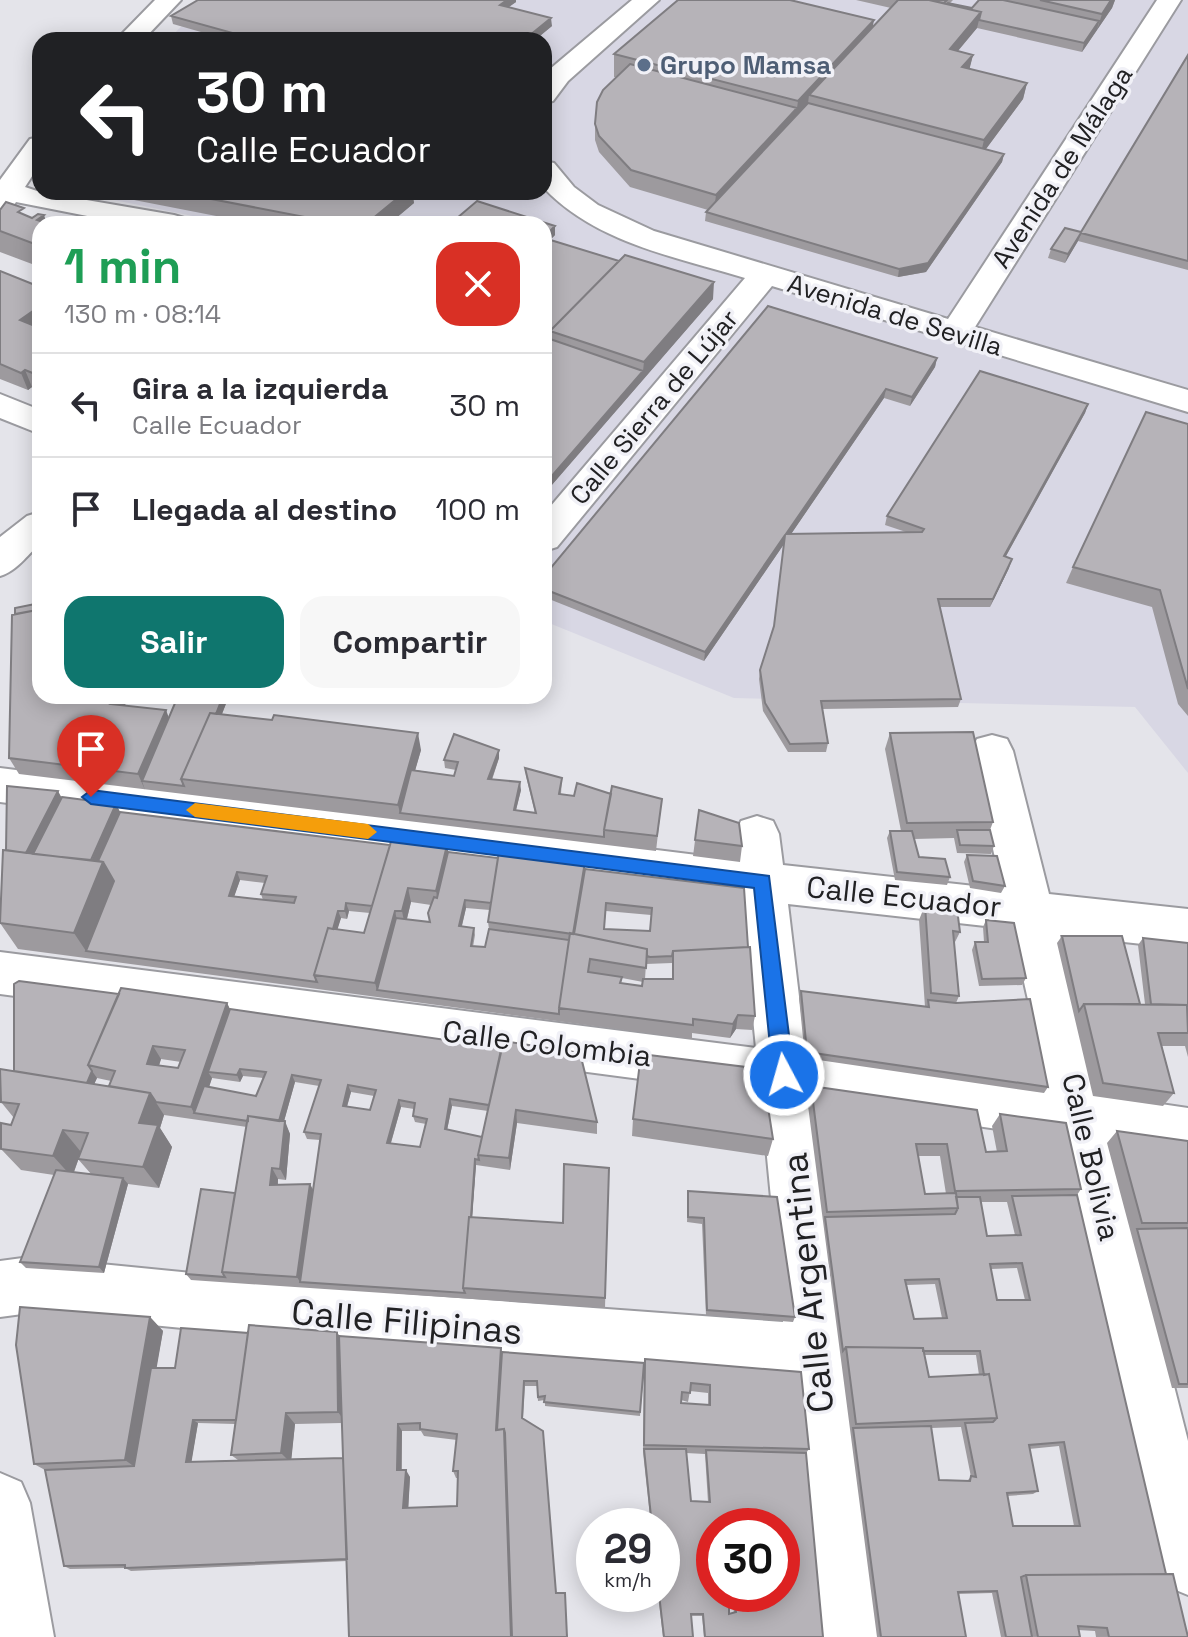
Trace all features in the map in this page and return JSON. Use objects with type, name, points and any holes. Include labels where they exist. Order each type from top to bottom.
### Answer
[{"type":"street","points":[[137,32],[169,0]]},
{"type":"street","points":[[552,84],[647,0]]},
{"type":"street","points":[[1172,0],[1188,3]]},
{"type":"street","name":"Avenida de Málaga","points":[[955,333],[1172,0]]},
{"type":"street","points":[[32,156],[4,199],[120,216]]},
{"type":"street","name":"Avenida de Sevilla","points":[[552,179],[565,195],[604,221],[764,275],[1188,401]]},
{"type":"street","name":"Calle Sierra de Lújar","points":[[552,528],[764,275]]},
{"type":"street","points":[[0,405],[32,419]]},
{"type":"street","points":[[4,550],[32,531]]},
{"type":"street","name":"Calle Bolivia","points":[[992,751],[1082,1117],[1170,1411],[1188,1564]]},
{"type":"street","name":"Calle Ecuador","points":[[0,785],[762,882],[1188,929]]},
{"type":"street","name":"Calle Argentina","points":[[757,834],[846,1637]]},
{"type":"street","name":"Calle Colombia","points":[[0,973],[784,1075],[1188,1132]]},
{"type":"street","name":"Calle Filipinas","points":[[0,1289],[30,1285],[404,1322],[815,1353]]},
{"type":"street","points":[[0,1503],[22,1637]]},
{"type":"shaded area","points":[[207,0],[1188,0],[1188,773],[1135,707],[734,698],[552,624],[552,216],[193,216],[114,200],[552,200],[552,32],[176,32]]},
{"type":"building","points":[[198,0],[507,0],[500,5],[551,18],[534,32],[229,32],[171,16]]},
{"type":"building","points":[[678,0],[790,0],[874,20],[798,101],[614,54]]},
{"type":"building","points":[[898,0],[929,0],[981,12],[950,49],[973,55],[962,67],[1027,83],[984,140],[809,95]]},
{"type":"building","points":[[979,0],[1003,0],[1099,21],[1084,43],[979,20],[981,12],[947,4],[972,8]]},
{"type":"building","points":[[1040,0],[1111,0],[1102,14]]},
{"type":"building","points":[[1188,55],[1188,261],[1081,233],[1068,254],[1051,249],[1065,228],[1081,232]]},
{"type":"building","points":[[630,64],[797,108],[716,195],[631,170],[599,136],[595,124],[597,102],[603,90]]},
{"type":"building","points":[[808,103],[1004,154],[928,263],[899,269],[706,212]]},
{"type":"building","points":[[216,200],[395,200],[376,216],[300,216]]},
{"type":"building","points":[[477,201],[524,216],[459,216]]},
{"type":"building","points":[[6,202],[24,208],[18,212],[32,218],[32,243],[0,231],[0,210]]},
{"type":"building","points":[[552,240],[619,261],[552,329]]},
{"type":"building","points":[[625,255],[714,282],[644,362],[552,332]]},
{"type":"building","points":[[0,271],[32,284],[32,312],[20,320],[32,325],[32,373],[25,370],[21,373],[0,364]]},
{"type":"building","points":[[768,306],[937,358],[912,397],[886,389],[786,534],[922,532],[924,529],[887,516],[980,371],[1088,404],[1004,556],[1012,559],[993,599],[938,599],[961,699],[821,701],[828,743],[790,744],[765,703],[760,670],[774,626],[785,535],[705,652],[552,592],[552,566]]},
{"type":"building","points":[[552,340],[643,371],[552,476]]},
{"type":"building","points":[[1146,412],[1188,424],[1188,689],[1160,590],[1073,567]]},
{"type":"building","points":[[32,605],[32,611],[15,614],[15,608]]},
{"type":"building","points":[[32,611],[32,704],[110,704],[166,710],[138,774],[9,758],[12,615]]},
{"type":"building","points":[[175,704],[220,704],[216,714],[210,713],[181,779],[184,786],[142,781]]},
{"type":"building","points":[[210,713],[272,720],[274,715],[418,733],[398,805],[181,779]]},
{"type":"building","points":[[973,732],[993,822],[907,823],[890,733]]},
{"type":"building","points":[[454,734],[499,750],[488,779],[520,782],[514,810],[536,813],[525,768],[562,778],[559,794],[574,796],[577,783],[611,794],[604,837],[400,813],[411,770],[454,776],[458,762],[444,760]]},
{"type":"building","points":[[7,786],[58,791],[26,853],[6,850]]},
{"type":"building","points":[[612,786],[662,799],[657,836],[604,830]]},
{"type":"building","points":[[62,797],[116,804],[91,860],[33,854]]},
{"type":"building","points":[[699,810],[739,823],[742,846],[695,840]]},
{"type":"building","points":[[120,812],[390,845],[372,906],[346,903],[345,911],[338,911],[333,929],[328,928],[314,975],[317,982],[86,951],[114,881],[103,862],[98,861]],"holes":[[[237,872],[267,876],[261,894],[296,897],[294,903],[229,896]]]},
{"type":"building","points":[[957,830],[990,830],[994,846],[960,845]]},
{"type":"building","points":[[890,831],[912,831],[919,857],[945,859],[950,877],[897,872]]},
{"type":"building","points":[[392,838],[447,845],[436,891],[408,888],[402,911],[395,911],[375,983],[314,975],[328,928],[364,933]]},
{"type":"building","points":[[3,850],[103,862],[74,933],[0,923]]},
{"type":"building","points":[[499,851],[585,862],[573,934],[488,922]]},
{"type":"building","points":[[448,852],[498,858],[491,903],[465,900],[459,926],[474,928],[471,946],[485,947],[489,929],[569,940],[559,1014],[377,990],[396,918],[430,922],[428,913],[434,897],[437,898]]},
{"type":"building","points":[[967,855],[997,856],[1005,886],[973,881]]},
{"type":"building","points":[[585,869],[744,888],[748,947],[673,951],[672,956],[650,957],[647,956],[647,949],[574,934]],"holes":[[[606,903],[652,908],[650,931],[604,929]]]},
{"type":"building","points":[[925,905],[957,909],[960,932],[953,931],[959,996],[931,993]]},
{"type":"building","points":[[986,920],[1014,923],[1026,978],[982,979],[975,942],[988,942]]},
{"type":"building","points":[[570,933],[647,949],[646,968],[590,959],[588,972],[622,977],[620,983],[642,986],[643,979],[673,979],[673,951],[750,947],[755,1016],[738,1015],[733,1024],[693,1019],[693,1025],[559,1008]]},
{"type":"building","points":[[1062,936],[1122,936],[1140,1004],[1084,1004],[1079,1011]]},
{"type":"building","points":[[1143,938],[1188,943],[1188,1007],[1151,1004]]},
{"type":"building","points":[[19,981],[119,994],[88,1065],[92,1071],[87,1083],[14,1071],[14,984]]},
{"type":"building","points":[[121,988],[227,1003],[191,1107],[156,1102],[150,1093],[109,1086],[115,1071],[88,1065]],"holes":[[[153,1046],[185,1050],[178,1068],[147,1064]]]},
{"type":"building","points":[[801,991],[929,1007],[928,1000],[956,1003],[1030,999],[1048,1087],[807,1052]]},
{"type":"building","points":[[1084,1004],[1187,1005],[1188,1033],[1158,1033],[1174,1093],[1103,1083]]},
{"type":"building","points":[[230,1009],[502,1048],[489,1105],[450,1099],[445,1129],[482,1137],[479,1160],[475,1159],[465,1293],[300,1282],[321,1134],[304,1132],[321,1080],[292,1075],[279,1121],[248,1116],[248,1121],[194,1113],[204,1086],[256,1096],[266,1072],[240,1069],[237,1075],[208,1072]],"holes":[[[348,1085],[376,1090],[370,1110],[343,1106]],[[399,1100],[415,1103],[413,1116],[427,1119],[420,1147],[387,1143]]]},
{"type":"building","points":[[503,1041],[580,1053],[597,1122],[516,1110],[509,1158],[478,1155]]},
{"type":"building","points":[[641,1054],[762,1069],[773,1139],[633,1119]]},
{"type":"building","points":[[0,1069],[150,1093],[139,1123],[158,1125],[143,1167],[78,1159],[88,1133],[63,1130],[53,1156],[1,1149],[1,1123],[11,1125],[19,1104],[1,1102]]},
{"type":"building","points":[[811,1086],[977,1110],[986,1152],[1007,1151],[1000,1114],[1066,1123],[1081,1189],[955,1191],[947,1144],[916,1144],[925,1194],[956,1193],[958,1208],[827,1212]]},
{"type":"building","points":[[248,1116],[285,1121],[280,1169],[272,1168],[270,1185],[310,1184],[297,1277],[222,1272]]},
{"type":"building","points":[[1117,1131],[1188,1141],[1188,1223],[1142,1223]]},
{"type":"building","points":[[564,1164],[609,1168],[605,1298],[463,1288],[469,1217],[563,1223]]},
{"type":"building","points":[[56,1170],[123,1178],[99,1267],[20,1262]]},
{"type":"building","points":[[201,1189],[235,1193],[222,1272],[225,1277],[186,1274]]},
{"type":"building","points":[[688,1191],[777,1197],[795,1317],[707,1310],[704,1218],[688,1217]]},
{"type":"building","points":[[1077,1195],[1166,1574],[1021,1577],[1032,1637],[1006,1637],[997,1591],[958,1592],[966,1637],[881,1637],[853,1428],[931,1426],[939,1480],[970,1481],[971,1476],[976,1477],[965,1423],[993,1422],[997,1418],[989,1374],[984,1375],[980,1351],[846,1347],[843,1351],[825,1217],[955,1214],[958,1208],[956,1197],[980,1197],[987,1236],[1021,1235],[1012,1196]],"holes":[[[1022,1263],[1030,1300],[997,1300],[990,1264]],[[939,1279],[947,1318],[914,1319],[905,1280]],[[1064,1442],[1080,1526],[1013,1526],[1007,1493],[1038,1491],[1029,1445]]]},
{"type":"building","points":[[1188,1228],[1188,1384],[1179,1384],[1137,1229]]},
{"type":"building","points":[[20,1307],[150,1317],[125,1460],[34,1464],[16,1345]]},
{"type":"building","points":[[249,1325],[337,1332],[338,1412],[286,1413],[281,1453],[231,1455]]},
{"type":"building","points":[[181,1328],[248,1333],[236,1420],[193,1420],[186,1462],[343,1458],[347,1559],[125,1568],[125,1565],[64,1566],[45,1470],[134,1466],[151,1368],[175,1368]]},
{"type":"building","points":[[339,1336],[501,1348],[496,1430],[504,1429],[511,1637],[349,1637]],"holes":[[[420,1423],[420,1429],[457,1434],[453,1471],[458,1471],[457,1506],[403,1508],[406,1470],[397,1470],[398,1424]]]},
{"type":"building","points":[[846,1347],[923,1348],[929,1377],[989,1374],[997,1418],[856,1424]]},
{"type":"building","points":[[502,1352],[644,1363],[640,1412],[544,1402],[545,1396],[538,1397],[537,1381],[524,1381],[522,1418],[543,1431],[556,1593],[565,1593],[567,1637],[512,1637],[505,1433],[504,1429],[497,1430]]},
{"type":"building","points":[[645,1359],[801,1372],[809,1449],[644,1445]],"holes":[[[691,1383],[710,1385],[710,1405],[681,1403],[682,1392],[690,1393]]]},
{"type":"building","points":[[644,1449],[686,1449],[691,1501],[710,1502],[706,1450],[806,1453],[823,1637],[705,1637],[703,1614],[691,1614],[693,1637],[664,1637],[661,1612],[680,1612],[680,1508],[650,1508]]},
{"type":"building","points":[[1173,1574],[1188,1637],[1109,1637],[1107,1628],[1078,1626],[1080,1637],[1038,1637],[1026,1575]]},
{"type":"slow traffic","points":[[195,810],[368,832]]},
{"type":"place","name":"Grupo Mamsa","points":[[644,65]]},
{"type":"route","points":[[91,797],[762,882],[784,1075]]}]
